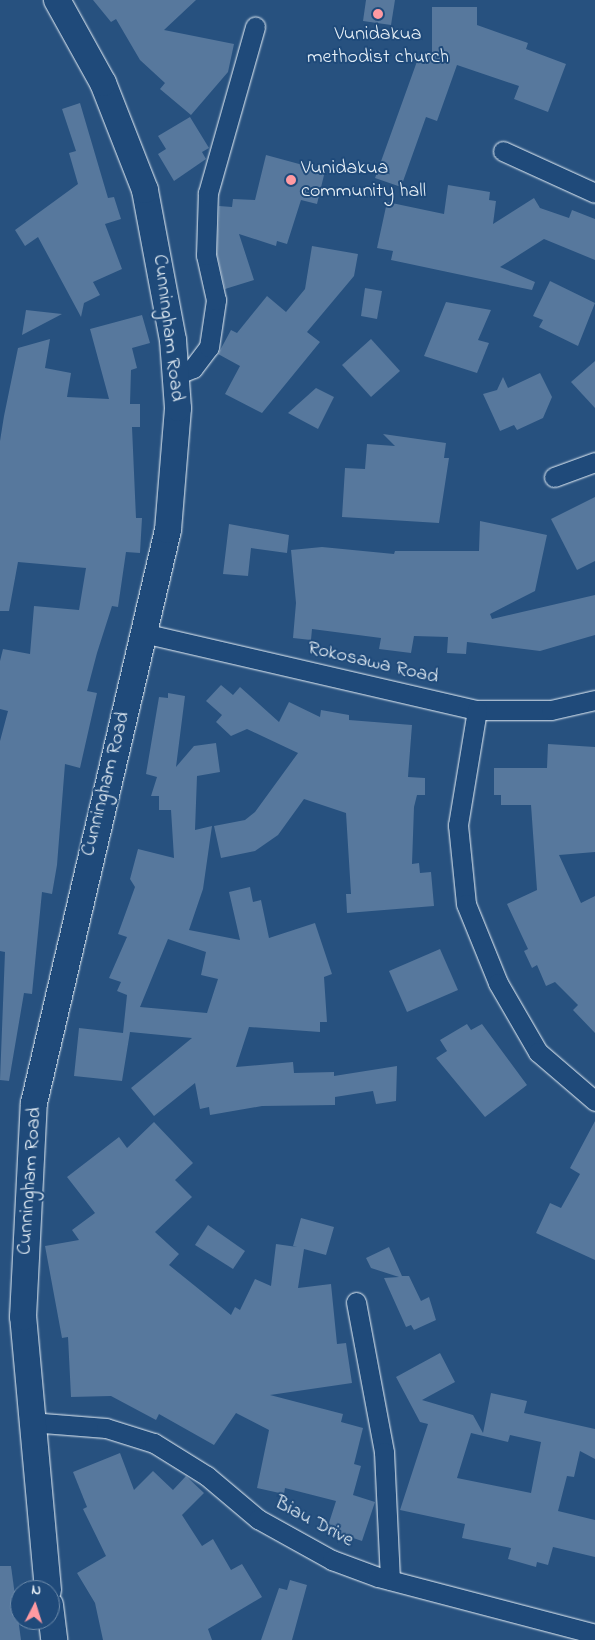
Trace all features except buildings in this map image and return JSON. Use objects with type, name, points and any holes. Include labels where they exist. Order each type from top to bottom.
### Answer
[{"type":"main road","name":"Cunningham Road","points":[[47,1580],[30,1422],[23,1317],[34,1103],[168,530],[176,464],[176,375],[162,268],[145,190],[103,83],[57,0]]},
{"type":"street","points":[[176,375],[200,362],[211,340],[216,300],[206,255],[208,193],[255,27]]},
{"type":"street","points":[[502,151],[595,193]]},
{"type":"street","points":[[554,477],[595,462]]},
{"type":"street","name":"Rokosawa Road","points":[[143,633],[477,710],[551,710],[595,700]]},
{"type":"street","points":[[477,710],[458,825],[466,904],[498,983],[538,1052],[595,1101]]},
{"type":"street","points":[[356,1302],[384,1452],[390,1580]]},
{"type":"street","name":"Biau Drive","points":[[30,1422],[106,1428],[154,1443],[207,1476],[258,1519],[309,1550],[390,1580],[595,1634]]},
{"type":"place","name":"Vunidakua methodist church","points":[[378,14]]},
{"type":"place","name":"Vunidakua community hall","points":[[291,180]]}]
